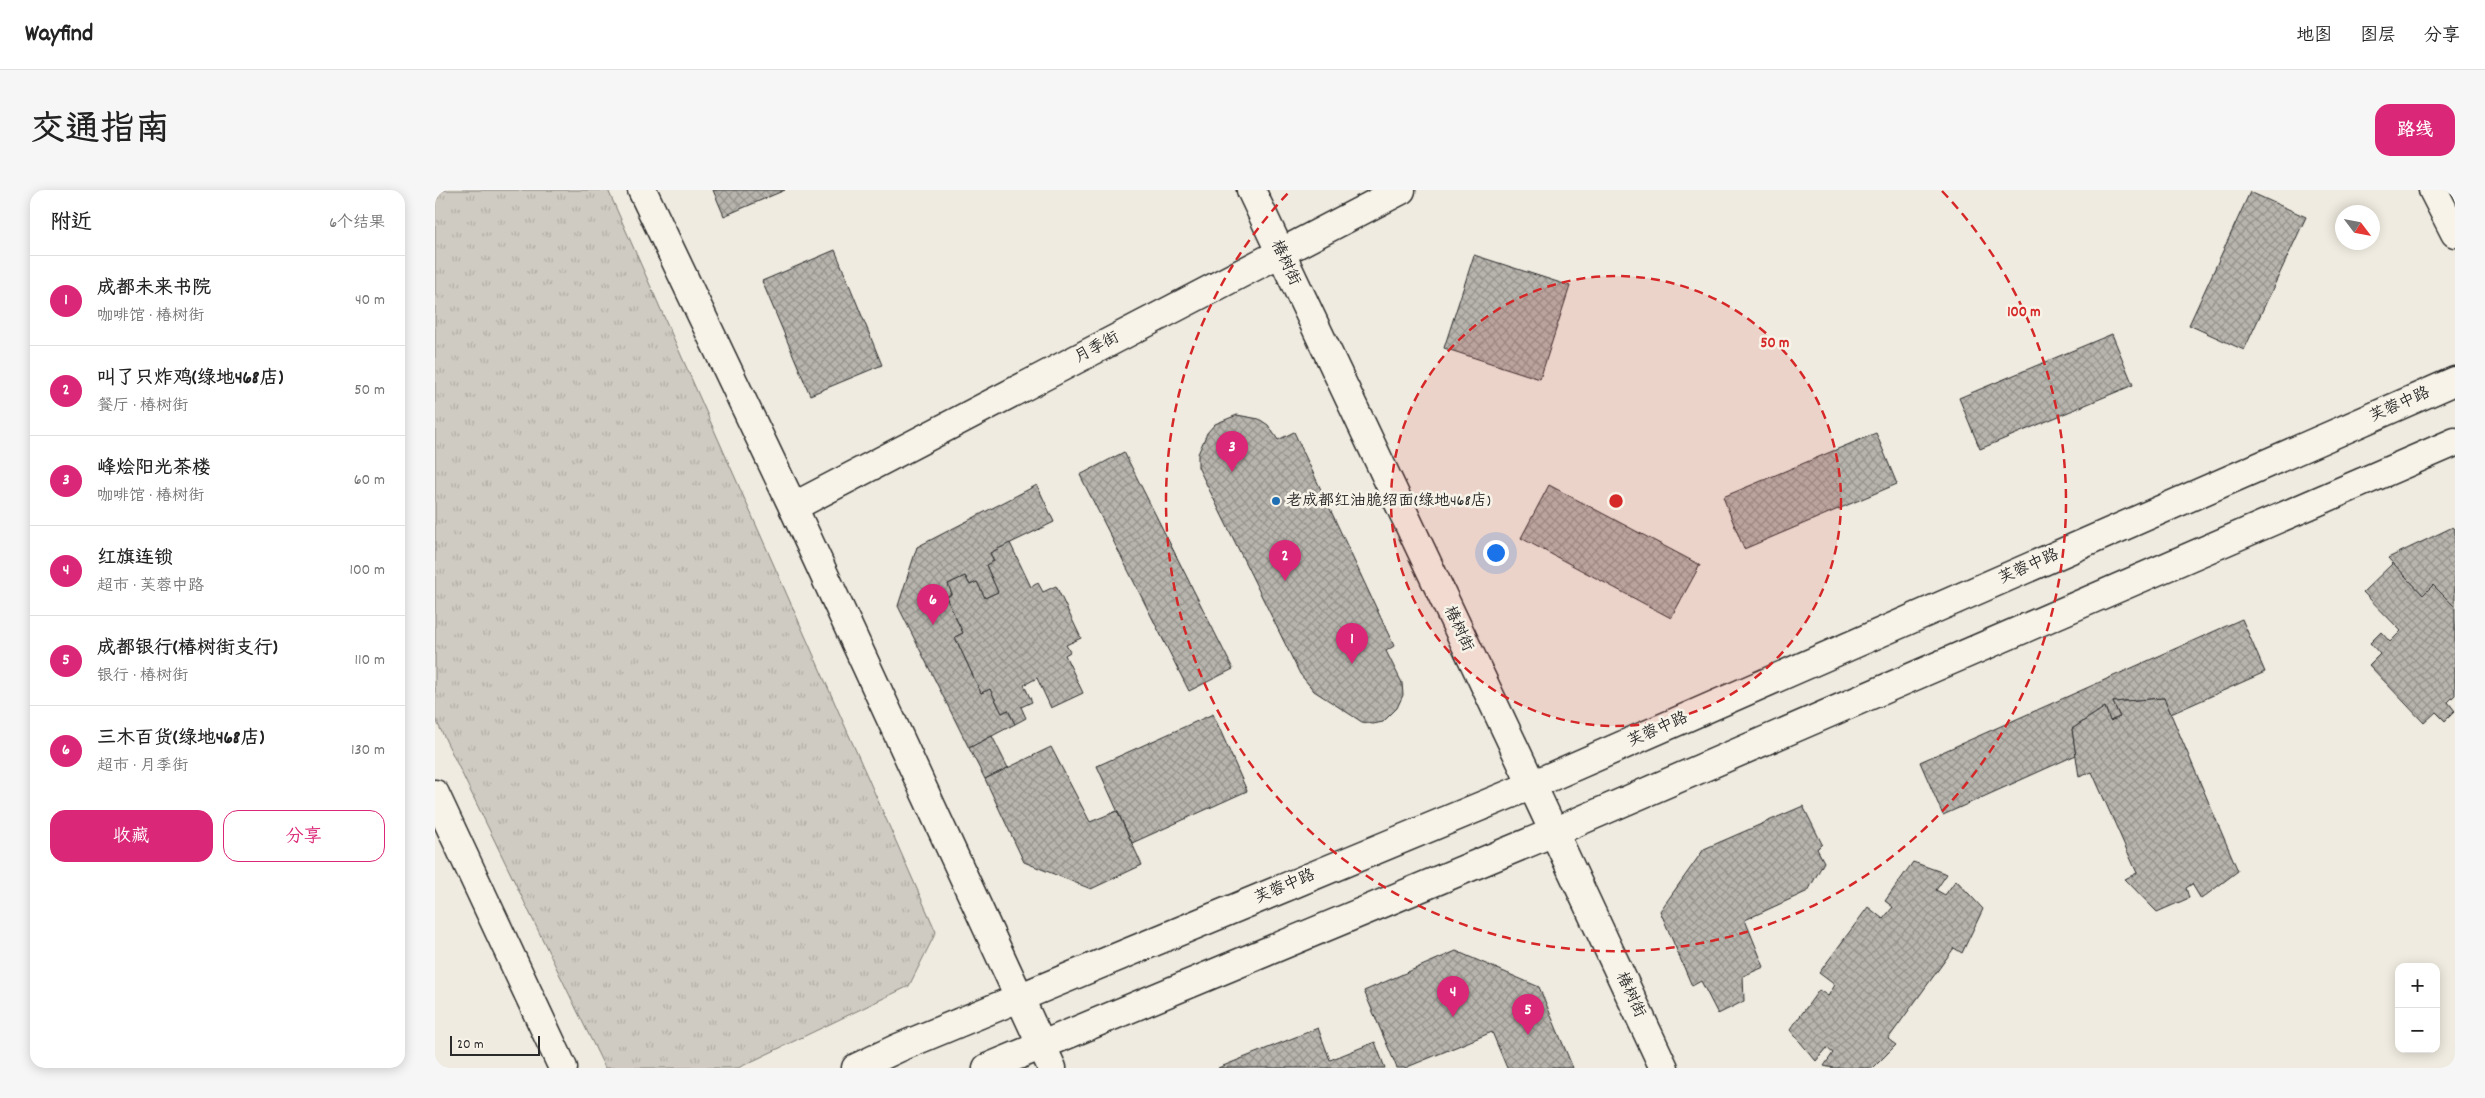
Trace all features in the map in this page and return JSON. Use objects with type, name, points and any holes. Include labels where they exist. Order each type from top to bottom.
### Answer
[{"type":"main road","points":[[642,190],[793,507],[1047,1056]]},
{"type":"main road","name":"椿树街","points":[[1251,190],[1664,1068]]},
{"type":"main road","name":"月季街","points":[[793,507],[1401,190]]},
{"type":"main road","points":[[2433,190],[2455,234]]},
{"type":"main road","name":"芙蓉中路","points":[[856,1068],[897,1048],[1532,784],[2455,381]]},
{"type":"main road","points":[[987,1068],[1047,1056],[1554,832],[2455,442]]},
{"type":"main road","points":[[435,794],[563,1068]]},
{"type":"green space","points":[[435,190],[608,190],[936,932],[909,986],[738,1068],[605,1068],[435,718]]},
{"type":"building","points":[[713,190],[785,190],[724,216]]},
{"type":"building","points":[[2250,192],[2306,217],[2244,350],[2189,325]]},
{"type":"building","points":[[835,250],[882,365],[810,395],[762,281]]},
{"type":"building","points":[[1474,255],[1570,286],[1540,379],[1444,348]]},
{"type":"building","points":[[2112,334],[2133,385],[1980,449],[1959,398]]},
{"type":"building","points":[[1237,415],[1259,419],[1268,425],[1278,440],[1294,432],[1394,646],[1386,651],[1402,683],[1403,695],[1397,708],[1383,722],[1373,724],[1362,722],[1314,691],[1300,674],[1198,467],[1198,454],[1207,433],[1215,424]]},
{"type":"building","points":[[1876,433],[1897,484],[1744,549],[1723,497]]},
{"type":"building","points":[[1124,452],[1233,669],[1189,691],[1080,475]]},
{"type":"building","points":[[1037,485],[1054,522],[990,553],[994,561],[986,565],[998,592],[985,598],[977,582],[970,585],[965,576],[948,584],[952,594],[946,597],[963,633],[955,637],[981,693],[990,689],[1002,713],[1008,710],[1015,724],[969,748],[898,606],[917,547]]},
{"type":"building","points":[[1549,485],[1700,565],[1671,618],[1521,538]]},
{"type":"building","points":[[2453,527],[2455,529],[2455,607],[2433,585],[2423,595],[2388,558]]},
{"type":"building","points":[[1010,543],[1031,587],[1038,583],[1043,592],[1056,586],[1081,638],[1066,645],[1070,652],[1065,655],[1083,693],[1051,708],[1037,678],[1024,685],[1032,702],[1021,707],[1026,718],[1015,724],[1008,710],[1002,713],[990,689],[981,693],[955,637],[963,633],[946,597],[952,594],[948,584],[965,576],[970,585],[977,582],[985,598],[998,592],[986,565],[994,561],[990,553]]},
{"type":"building","points":[[2393,563],[2423,595],[2433,585],[2455,607],[2455,695],[2448,702],[2455,711],[2445,721],[2436,712],[2424,723],[2369,665],[2380,654],[2370,643],[2381,632],[2390,642],[2401,631],[2363,592]]},
{"type":"building","points":[[2242,619],[2265,672],[2171,714],[2164,698],[2113,702],[2120,717],[2110,721],[2105,707],[2072,729],[2076,755],[1943,815],[1920,762]]},
{"type":"building","points":[[2164,698],[2238,871],[2201,899],[2192,884],[2186,888],[2189,898],[2157,912],[2125,879],[2137,873],[2092,772],[2079,777],[2072,729],[2105,707],[2110,721],[2120,717],[2113,702]]},
{"type":"building","points":[[1213,714],[1247,791],[1132,843],[1097,766]]},
{"type":"building","points":[[992,736],[1008,768],[985,779],[969,748]]},
{"type":"building","points":[[1051,747],[1090,822],[1117,811],[1142,865],[1091,889],[1024,862],[985,779]]},
{"type":"building","points":[[1803,806],[1822,844],[1817,849],[1824,862],[1808,891],[1745,920],[1764,967],[1743,976],[1744,1001],[1718,1014],[1701,981],[1692,986],[1660,911],[1704,849]]},
{"type":"building","points":[[1913,862],[1947,874],[1936,890],[1945,895],[1956,880],[1983,909],[1962,953],[1954,948],[1888,1039],[1896,1045],[1873,1068],[1833,1068],[1824,1066],[1833,1053],[1827,1048],[1816,1061],[1790,1030],[1819,990],[1828,996],[1835,985],[1819,973],[1868,907],[1883,919],[1893,907],[1885,901]]},
{"type":"building","points":[[1456,951],[1539,987],[1573,1068],[1507,1068],[1492,1032],[1405,1068],[1397,1068],[1364,991]]},
{"type":"building","points":[[1318,1028],[1330,1060],[1375,1042],[1385,1068],[1218,1068]]},
{"type":"place","name":"峰烩阳光茶楼","points":[[1232,472]]},
{"type":"place","name":"老成都红油脆绍面(绿地468店)","points":[[1276,501]]},
{"type":"place","name":"叫了只炸鸡(绿地468店)","points":[[1285,581]]},
{"type":"place","name":"三木百货(绿地468店)","points":[[933,625]]},
{"type":"place","name":"成都未来书院","points":[[1352,664]]},
{"type":"place","name":"红旗连锁","points":[[1453,1017]]},
{"type":"place","name":"成都银行(椿树街支行)","points":[[1528,1035]]}]
